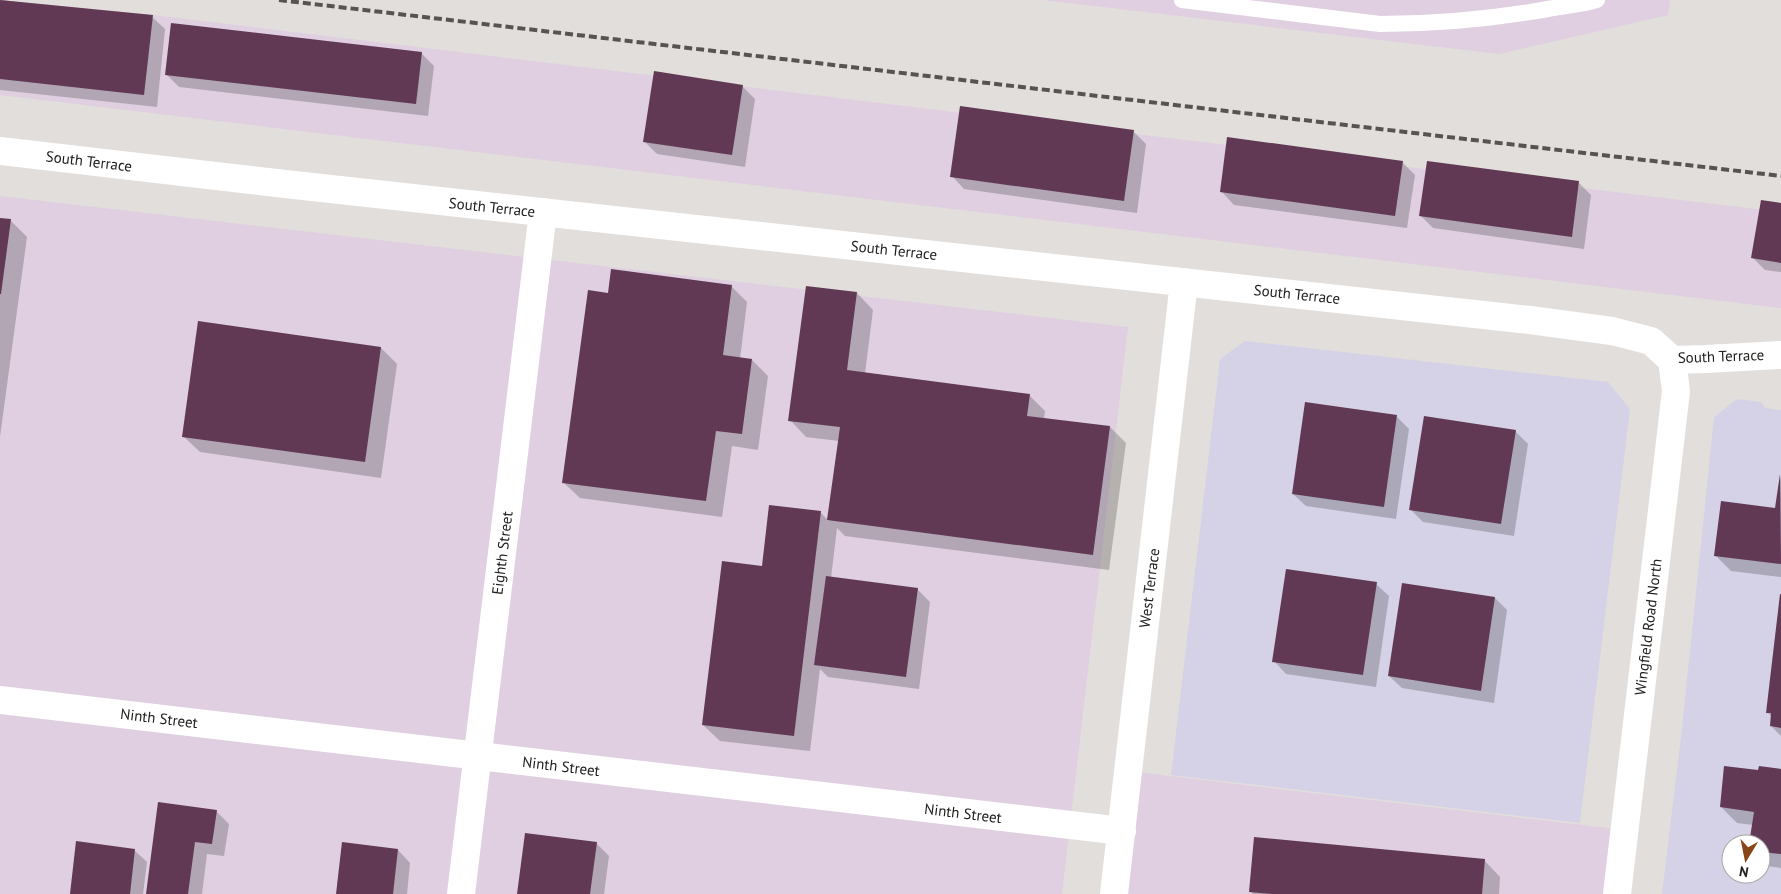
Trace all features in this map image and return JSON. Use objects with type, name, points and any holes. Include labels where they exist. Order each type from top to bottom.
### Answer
[{"type":"street","name":"South Terrace","points":[[0,151],[1612,330],[1651,341],[1672,360],[1781,355]]},
{"type":"street","name":"Eighth Street","points":[[461,894],[543,212]]},
{"type":"street","name":"West Terrace","points":[[1114,894],[1184,282]]},
{"type":"street","name":"Wingfield Road North","points":[[1617,894],[1676,391],[1672,360]]},
{"type":"street","name":"Ninth Street","points":[[0,700],[1122,831]]},
{"type":"lane","points":[[1182,0],[1380,24],[1402,24],[1452,22],[1529,13],[1597,0]]},
{"type":"shaded area","points":[[0,0],[153,15],[1781,212],[1781,308],[0,95]]},
{"type":"shaded area","points":[[1043,0],[1670,0],[1668,15],[1499,54]]},
{"type":"shaded area","points":[[0,196],[1128,327],[1062,894],[0,894]]},
{"type":"shaded area","points":[[1245,341],[1608,382],[1630,409],[1580,823],[1171,775],[1220,359]]},
{"type":"shaded area","points":[[1737,399],[1761,402],[1765,408],[1781,410],[1781,894],[1662,894],[1682,728],[1714,417]]},
{"type":"shaded area","points":[[1128,771],[1624,830],[1617,894],[1114,894]]},
{"type":"building","points":[[0,0],[153,15],[144,95],[0,79]]},
{"type":"building","points":[[171,23],[422,52],[416,104],[165,75]]},
{"type":"building","points":[[654,71],[743,85],[732,155],[643,142]]},
{"type":"building","points":[[960,106],[1134,130],[1124,201],[950,177]]},
{"type":"building","points":[[1227,137],[1403,161],[1395,216],[1220,192]]},
{"type":"building","points":[[1427,161],[1579,181],[1572,237],[1419,216]]},
{"type":"building","points":[[1761,200],[1781,203],[1781,263],[1751,258]]},
{"type":"building","points":[[0,218],[11,219],[1,294],[0,294]]},
{"type":"building","points":[[611,269],[732,285],[723,355],[752,359],[742,434],[716,431],[706,501],[562,483],[588,290],[608,293]]},
{"type":"building","points":[[806,286],[857,292],[847,370],[1030,394],[1027,416],[1110,426],[1093,555],[827,520],[840,427],[788,421]]},
{"type":"building","points":[[198,321],[381,347],[365,462],[182,437]]},
{"type":"building","points":[[1305,402],[1397,415],[1384,507],[1292,494]]},
{"type":"building","points":[[1424,416],[1516,430],[1501,524],[1409,510]]},
{"type":"building","points":[[1780,474],[1781,564],[1714,556],[1721,501],[1775,508]]},
{"type":"building","points":[[769,505],[821,511],[794,736],[702,725],[722,561],[762,566]]},
{"type":"building","points":[[1286,569],[1377,582],[1363,675],[1272,662]]},
{"type":"building","points":[[826,576],[918,588],[906,677],[814,665]]},
{"type":"building","points":[[1402,583],[1495,597],[1481,691],[1388,676]]},
{"type":"building","points":[[1780,594],[1781,728],[1770,726],[1771,713],[1766,713]]},
{"type":"building","points":[[1724,766],[1758,770],[1759,766],[1781,769],[1781,854],[1771,853],[1771,834],[1751,834],[1754,812],[1720,807]]},
{"type":"building","points":[[158,802],[217,810],[212,844],[195,842],[188,894],[146,894]]},
{"type":"building","points":[[525,833],[597,842],[590,894],[517,894]]},
{"type":"building","points":[[1254,837],[1485,859],[1482,894],[1272,894],[1249,892]]},
{"type":"building","points":[[76,841],[135,849],[130,894],[70,894]]},
{"type":"building","points":[[342,842],[398,849],[393,894],[336,894]]},
{"type":"railway","points":[[279,0],[1781,176]]}]
